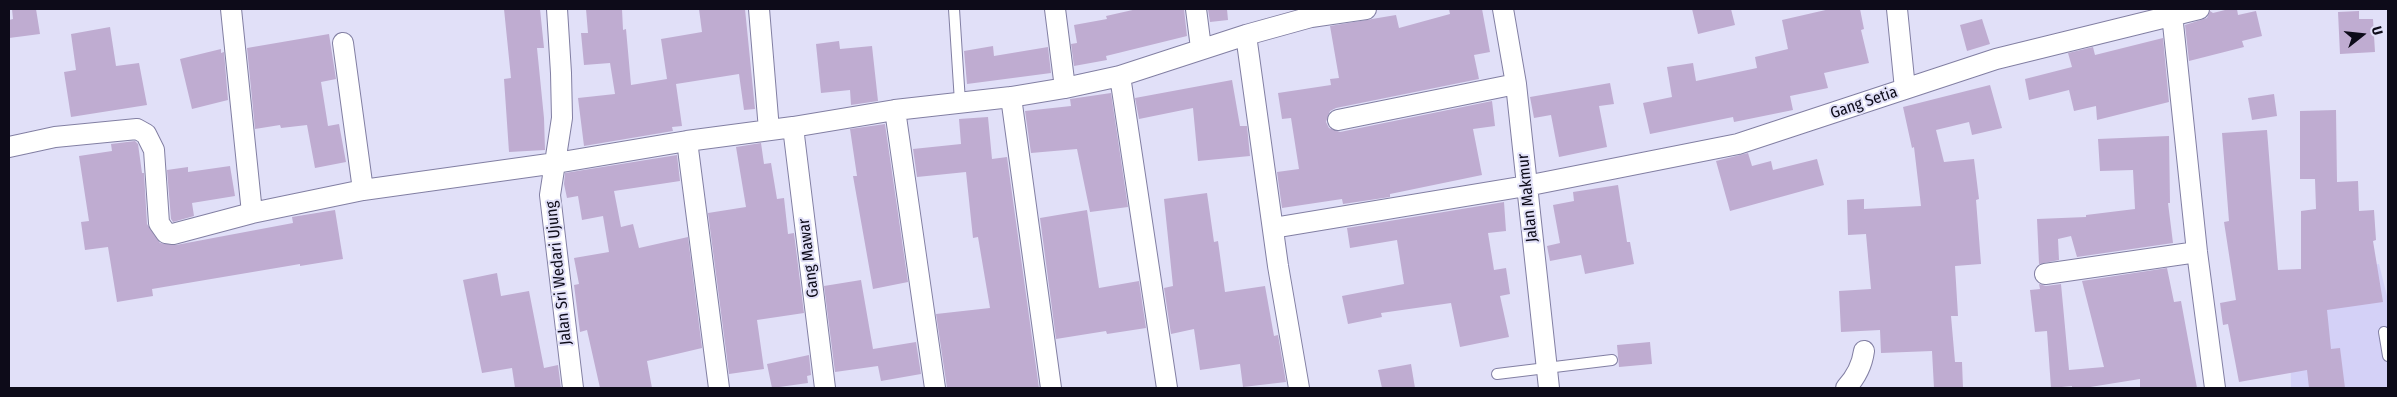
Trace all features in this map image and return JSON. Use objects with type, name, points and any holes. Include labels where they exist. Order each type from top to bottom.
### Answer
[{"type":"street","points":[[231,9],[252,213]]},
{"type":"street","name":"Jalan Sri Wedari Ujung","points":[[557,9],[562,73],[562,118],[550,194],[573,388]]},
{"type":"street","points":[[760,9],[769,130]]},
{"type":"street","points":[[1055,9],[1065,88]]},
{"type":"street","points":[[1196,9],[1201,48]]},
{"type":"street","points":[[9,148],[55,137],[137,128],[146,134],[152,145],[158,217],[162,229],[166,233],[173,234],[252,213],[363,190],[556,163],[686,141],[793,127],[895,110],[1011,97],[1065,88],[1120,76],[1246,34],[1311,17],[1366,9]]},
{"type":"street","name":"Jalan Makmur","points":[[1503,9],[1516,84],[1550,388]]},
{"type":"street","points":[[1897,9],[1905,88]]},
{"type":"street","name":"Gang Setia","points":[[1273,228],[1526,186],[1738,144],[1996,59],[2172,14],[2199,9]]},
{"type":"street","points":[[2172,14],[2197,252],[2215,388]]},
{"type":"street","points":[[1246,34],[1298,388]]},
{"type":"street","points":[[343,43],[363,190]]},
{"type":"street","points":[[1120,76],[1167,388]]},
{"type":"street","points":[[1338,120],[1516,84]]},
{"type":"street","points":[[1011,97],[1051,388]]},
{"type":"street","points":[[895,110],[935,388]]},
{"type":"street","name":"Gang Mawar","points":[[793,127],[825,388]]},
{"type":"street","points":[[686,141],[719,388]]},
{"type":"street","points":[[2044,274],[2197,252]]},
{"type":"street","points":[[1846,388],[1863,362],[1864,351]]},
{"type":"lane","points":[[954,9],[960,102]]},
{"type":"lane","points":[[2384,332],[2388,356]]},
{"type":"lane","points":[[1497,374],[1547,366],[1612,360]]},
{"type":"shaded area","points":[[2379,264],[2388,300],[2388,388],[2291,388],[2289,278]]},
{"type":"building","points":[[12,9],[36,9],[40,34],[9,38],[9,20],[13,19]]},
{"type":"building","points":[[504,9],[540,9],[544,48],[537,48],[544,118],[545,150],[509,152],[504,79],[511,78]]},
{"type":"building","points":[[586,9],[622,9],[623,30],[626,29],[631,85],[667,79],[661,39],[702,32],[699,9],[745,9],[755,109],[744,110],[739,74],[676,84],[682,126],[672,127],[673,131],[584,146],[578,98],[615,94],[610,63],[584,65],[581,33],[588,33]]},
{"type":"building","points":[[1137,9],[1184,9],[1187,36],[1106,56],[1107,60],[1074,66],[1071,44],[1077,43],[1074,25],[1107,19],[1106,16]]},
{"type":"building","points":[[1208,9],[1227,9],[1228,20],[1210,22]]},
{"type":"building","points":[[1449,9],[1482,9],[1490,52],[1474,55],[1479,79],[1336,108],[1330,111],[1326,122],[1329,128],[1340,132],[1492,101],[1495,126],[1473,129],[1482,175],[1390,194],[1390,197],[1343,204],[1342,199],[1282,208],[1277,172],[1299,169],[1291,118],[1282,119],[1278,93],[1331,85],[1330,79],[1339,78],[1330,26],[1396,15],[1399,28],[1450,14]]},
{"type":"building","points":[[1692,9],[1731,9],[1735,25],[1698,34]]},
{"type":"building","points":[[1830,9],[1860,9],[1864,29],[1861,30],[1869,63],[1824,73],[1828,88],[1790,96],[1793,110],[1734,122],[1733,117],[1650,134],[1643,103],[1672,97],[1667,67],[1693,63],[1696,81],[1757,68],[1755,57],[1788,49],[1782,20]]},
{"type":"building","points":[[2237,9],[2238,15],[2256,11],[2262,36],[2242,41],[2244,47],[2189,61],[2185,25],[2207,18],[2210,11],[2213,13]]},
{"type":"building","points":[[2359,11],[2359,19],[2373,19],[2375,52],[2340,54],[2338,12]]},
{"type":"building","points":[[1982,19],[1990,44],[1967,51],[1960,25]]},
{"type":"building","points":[[110,27],[116,66],[139,63],[147,105],[71,117],[64,72],[76,70],[71,34]]},
{"type":"building","points":[[329,34],[336,79],[321,82],[328,126],[339,124],[346,162],[315,168],[307,125],[281,128],[280,125],[255,129],[247,48]]},
{"type":"building","points":[[2163,38],[2169,102],[2097,120],[2096,106],[2074,111],[2069,90],[2029,100],[2025,79],[2072,67],[2068,53],[2093,47],[2095,55]]},
{"type":"building","points":[[839,41],[840,49],[872,46],[878,101],[851,105],[850,90],[821,93],[816,44]]},
{"type":"building","points":[[993,46],[994,56],[1048,47],[1051,73],[967,84],[964,51]]},
{"type":"building","points":[[221,49],[221,53],[224,52],[228,100],[192,109],[180,59]]},
{"type":"building","points":[[1232,80],[1240,126],[1247,126],[1250,156],[1198,161],[1193,108],[1139,119],[1135,98]]},
{"type":"building","points":[[1610,83],[1614,104],[1599,106],[1607,147],[1559,157],[1551,115],[1534,118],[1530,97]]},
{"type":"building","points":[[1990,85],[2002,128],[1972,135],[1969,122],[1936,130],[1944,162],[1974,159],[1979,199],[1976,200],[1981,264],[1955,266],[1958,316],[1951,316],[1955,362],[1962,362],[1963,388],[1934,388],[1932,351],[1881,353],[1880,330],[1841,332],[1839,291],[1871,289],[1866,234],[1848,235],[1847,200],[1864,199],[1864,209],[1921,206],[1914,147],[1912,148],[1903,107]]},
{"type":"building","points":[[1111,93],[1128,207],[1090,212],[1077,149],[1031,153],[1025,111],[1071,106],[1070,99]]},
{"type":"building","points":[[2274,94],[2277,116],[2252,120],[2248,98]]},
{"type":"building","points":[[2336,110],[2337,182],[2358,181],[2359,211],[2374,210],[2376,240],[2373,241],[2383,302],[2327,310],[2331,349],[2340,348],[2345,388],[2309,388],[2307,370],[2239,382],[2228,324],[2223,325],[2220,303],[2236,300],[2224,222],[2229,221],[2222,133],[2267,130],[2278,270],[2301,269],[2301,211],[2316,209],[2315,179],[2300,179],[2300,111]]},
{"type":"building","points":[[988,117],[992,159],[1007,157],[1039,388],[947,388],[936,314],[990,308],[978,237],[973,238],[966,172],[917,177],[913,149],[961,144],[959,119]]},
{"type":"building","points":[[885,124],[908,282],[873,289],[853,176],[857,176],[850,129]]},
{"type":"building","points":[[2169,136],[2170,203],[2168,203],[2173,243],[2077,257],[2071,236],[2058,239],[2059,260],[2039,264],[2037,219],[2086,217],[2086,215],[2135,209],[2133,170],[2100,171],[2098,139]]},
{"type":"building","points":[[135,141],[138,144],[142,173],[144,173],[147,224],[160,243],[176,245],[293,223],[292,217],[335,210],[343,259],[300,266],[300,264],[152,289],[153,296],[117,302],[108,247],[85,250],[81,222],[89,221],[79,156],[112,151],[111,144]]},
{"type":"building","points":[[761,143],[764,164],[771,163],[777,199],[784,198],[788,234],[794,233],[804,313],[757,320],[764,369],[729,374],[708,213],[746,207],[736,147]]},
{"type":"building","points":[[1748,153],[1752,166],[1771,161],[1773,170],[1817,159],[1824,185],[1730,211],[1716,161]]},
{"type":"building","points":[[677,155],[680,181],[614,191],[621,227],[633,224],[639,248],[688,237],[702,348],[647,361],[652,388],[600,388],[587,330],[580,332],[574,285],[579,284],[574,258],[609,252],[603,216],[582,220],[578,196],[567,198],[564,184],[565,173]]},
{"type":"building","points":[[230,166],[235,196],[192,203],[194,216],[173,222],[171,219],[167,170],[188,167],[188,172]]},
{"type":"building","points":[[1618,185],[1627,242],[1630,242],[1634,264],[1585,274],[1581,255],[1550,261],[1547,246],[1560,243],[1553,205],[1574,201],[1573,192]]},
{"type":"building","points":[[1207,193],[1214,242],[1218,241],[1225,292],[1265,286],[1274,336],[1278,335],[1286,382],[1243,387],[1240,364],[1200,370],[1194,329],[1171,334],[1164,288],[1173,286],[1164,199]]},
{"type":"building","points":[[1504,202],[1506,231],[1488,233],[1494,270],[1506,268],[1510,294],[1500,296],[1509,337],[1460,347],[1451,303],[1381,313],[1382,317],[1348,324],[1342,296],[1404,284],[1397,240],[1350,248],[1347,228]]},
{"type":"building","points":[[1087,210],[1099,288],[1139,281],[1146,328],[1107,334],[1106,331],[1056,339],[1040,218]]},
{"type":"building","points":[[2167,268],[2174,302],[2181,301],[2197,388],[2140,388],[2140,379],[2084,388],[2072,388],[2072,386],[2051,388],[2047,331],[2035,332],[2030,290],[2040,289],[2039,284],[2046,286],[2061,284],[2069,370],[2104,367],[2082,281]]},
{"type":"building","points":[[497,273],[501,296],[529,291],[544,368],[558,365],[561,388],[515,388],[512,368],[482,373],[463,280]]},
{"type":"building","points":[[861,280],[873,349],[916,342],[921,374],[881,381],[878,366],[835,372],[824,286]]},
{"type":"building","points":[[1650,342],[1652,364],[1619,367],[1617,345]]},
{"type":"building","points":[[809,355],[811,375],[807,376],[808,383],[772,388],[767,364]]},
{"type":"building","points":[[1411,364],[1415,388],[1382,388],[1378,370]]}]
